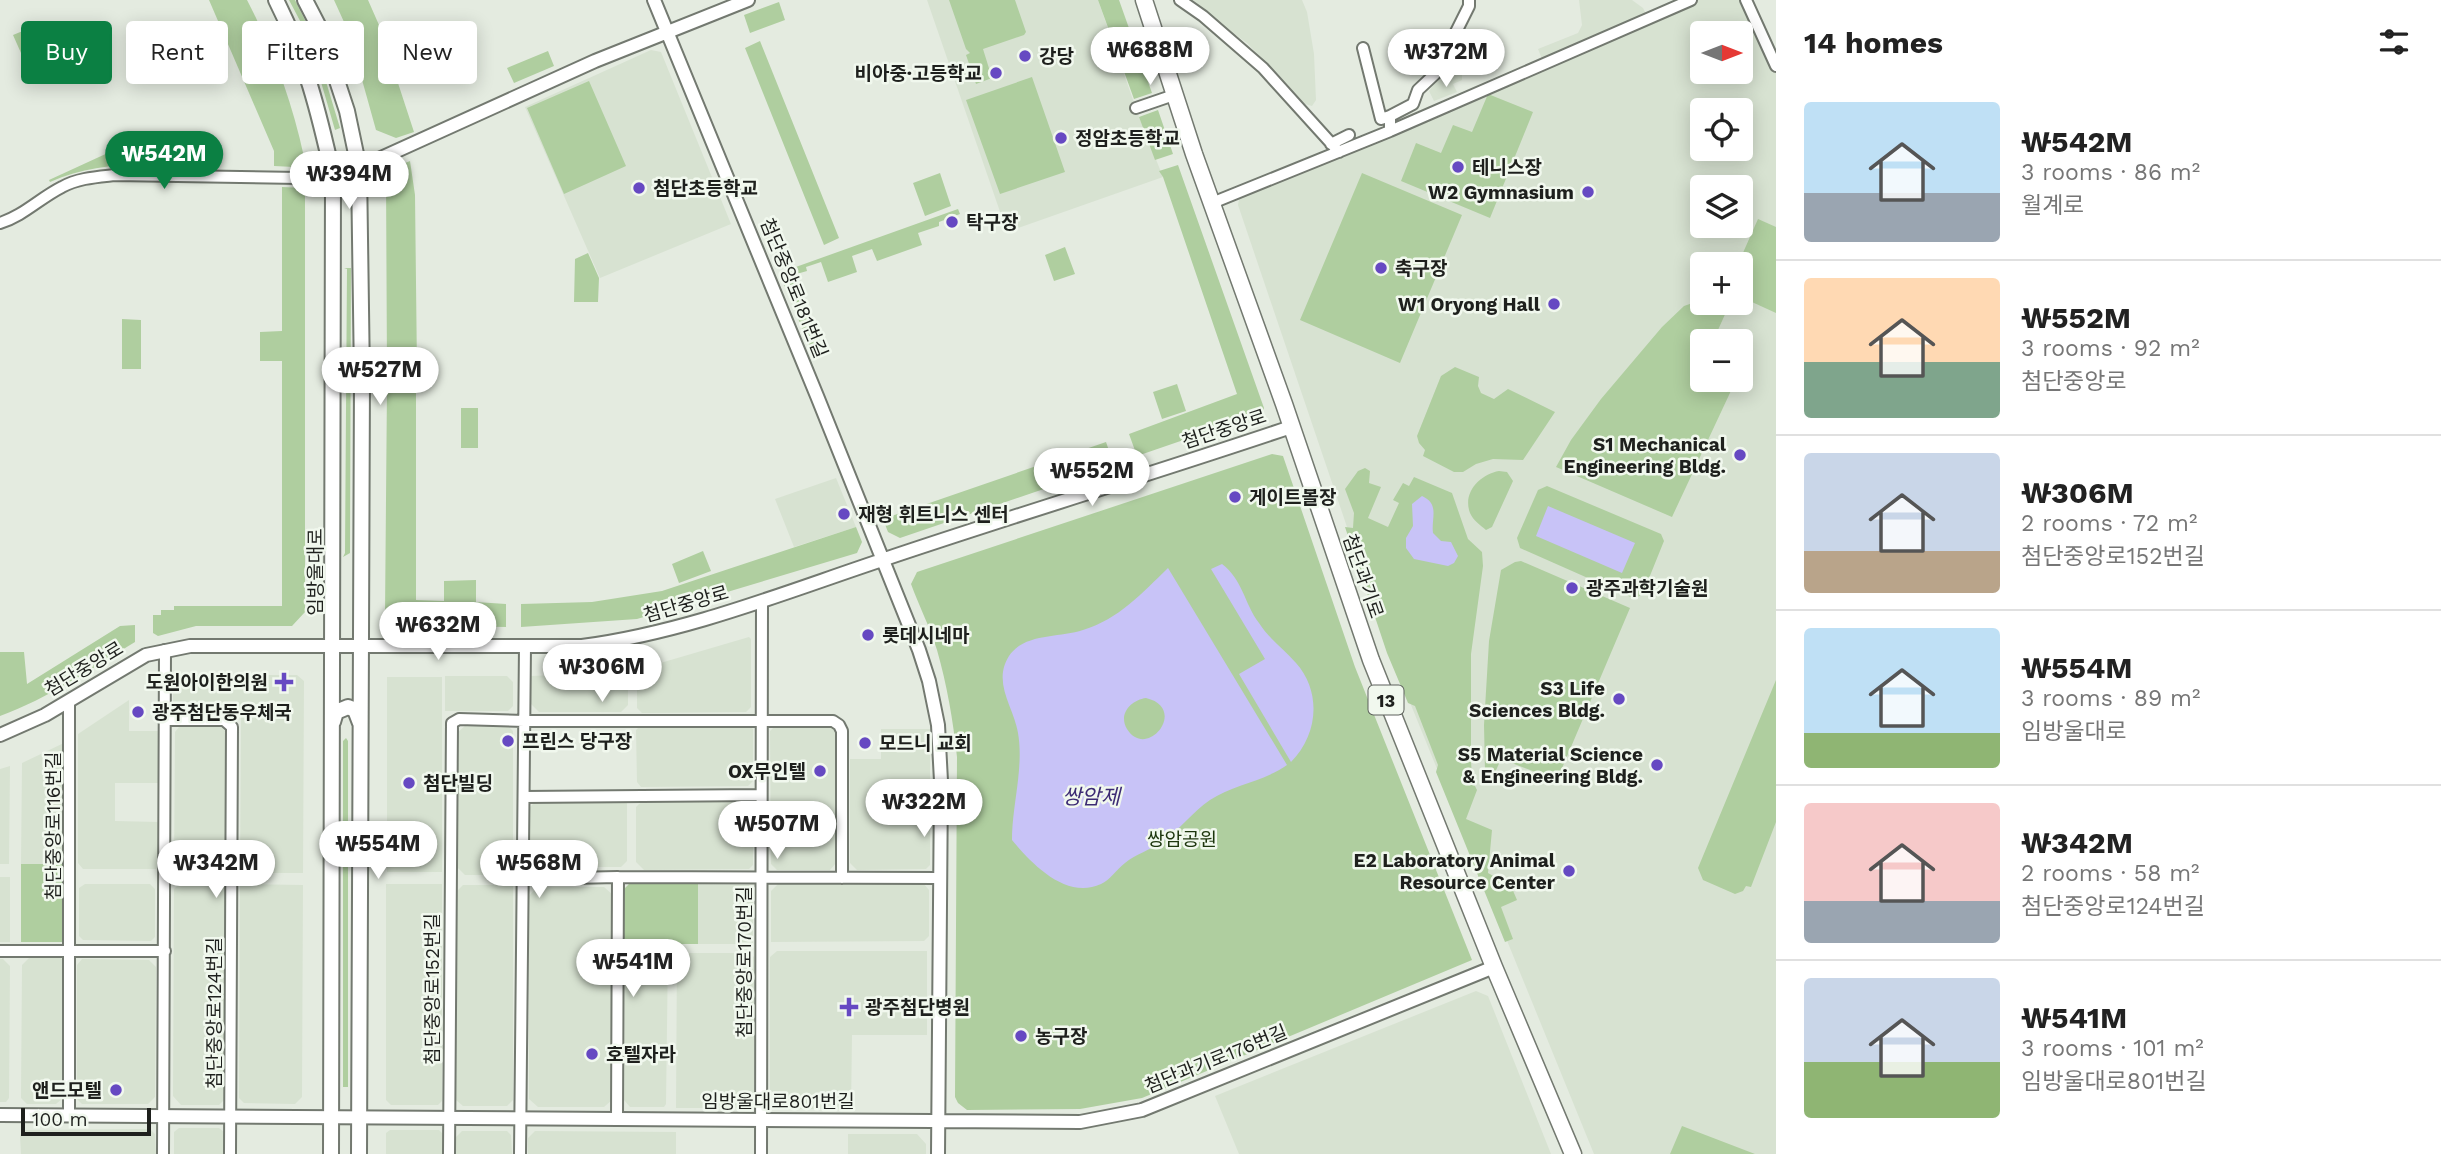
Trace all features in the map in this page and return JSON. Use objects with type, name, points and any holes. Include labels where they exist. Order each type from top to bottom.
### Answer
[{"type":"main road","name":"임방울대로","points":[[276,0],[295,38],[320,117],[333,176],[335,244],[331,1154]]},
{"type":"main road","points":[[305,0],[320,29],[347,111],[359,168],[359,1154]]},
{"type":"main road","name":"첨단과기로","points":[[1144,0],[1174,95],[1371,660],[1494,967],[1573,1154]]},
{"type":"main road","points":[[335,244],[338,233],[349,229],[357,232],[361,244]]},
{"type":"main road","points":[[334,558],[338,570],[346,574],[358,569],[361,558]]},
{"type":"main road","points":[[333,723],[336,712],[348,707],[358,714],[360,724]]},
{"type":"street","name":"첨단중앙로181번길","points":[[654,0],[919,650],[934,703],[940,747],[938,1154]]},
{"type":"street","points":[[0,223],[12,220],[62,187],[92,178],[115,175],[299,178],[333,176],[359,168],[666,31],[748,0]]},
{"type":"street","points":[[1180,0],[1203,16],[1263,68],[1335,148]]},
{"type":"street","points":[[1363,48],[1381,119],[1413,104],[1418,90],[1435,74],[1469,6],[1469,0]]},
{"type":"street","points":[[1212,203],[1335,148],[1390,131],[1690,0]]},
{"type":"street","points":[[1746,0],[1776,66]]},
{"type":"street","points":[[1136,108],[1174,95]]},
{"type":"street","points":[[1390,116],[1390,131]]},
{"type":"street","points":[[1335,148],[1349,135]]},
{"type":"street","name":"첨단중앙로","points":[[0,735],[45,715],[132,662],[165,650],[213,645],[582,646],[637,638],[762,603],[883,560],[1291,427]]},
{"type":"street","name":"첨단중앙로170번길","points":[[761,1120],[762,603]]},
{"type":"street","points":[[520,1154],[525,646]]},
{"type":"street","points":[[163,1154],[165,650]]},
{"type":"street","name":"첨단중앙로116번길","points":[[69,701],[69,1116]]},
{"type":"street","name":"첨단중앙로152번길","points":[[449,1118],[452,723],[459,719],[761,720]]},
{"type":"street","name":"첨단중앙로124번길","points":[[165,720],[224,720],[232,727],[230,1154]]},
{"type":"street","points":[[761,720],[833,721],[839,724],[842,731],[842,878]]},
{"type":"street","points":[[524,797],[761,795]]},
{"type":"street","points":[[617,1119],[618,877]]},
{"type":"street","points":[[523,879],[940,878]]},
{"type":"street","points":[[0,951],[165,951]]},
{"type":"street","name":"첨단과기로176번길","points":[[939,1121],[1080,1122],[1142,1110],[1494,967]]},
{"type":"street","name":"임방울대로801번길","points":[[0,1115],[939,1121]]},
{"type":"street","points":[[449,1118],[449,1154]]},
{"type":"street","points":[[761,1120],[761,1154]]},
{"type":"shaded area","name":"정암초등학교","points":[[927,0],[1098,0],[1163,177],[1007,232]]},
{"type":"shaded area","points":[[1187,0],[1302,0],[1307,12],[1314,54],[1316,100],[1312,106],[1305,104],[1247,43]]},
{"type":"shaded area","points":[[1579,0],[1632,0],[1643,8],[1646,14],[1542,59],[1538,49],[1578,33],[1582,25]]},
{"type":"shaded area","name":"광주과학기술원","points":[[1697,0],[1744,0],[1753,21],[1690,21],[1690,84],[1754,84],[1754,22],[1776,72],[1776,1154],[1594,1154],[1389,651],[1238,205],[1239,199]]},
{"type":"shaded area","name":"첨단초등학교","points":[[651,50],[661,52],[731,224],[600,278],[525,107]]},
{"type":"shaded area","points":[[1458,64],[1462,80],[1453,84],[1457,92],[1434,101],[1429,91],[1445,69]]},
{"type":"shaded area","points":[[836,478],[856,527],[794,547],[775,499]]},
{"type":"shaded area","points":[[749,637],[751,707],[746,712],[642,713],[637,708],[637,671],[640,669]]},
{"type":"shaded area","points":[[628,672],[628,705],[621,712],[539,712],[531,704],[531,676]]},
{"type":"shaded area","points":[[195,675],[297,675],[304,681],[303,873],[240,873],[241,712],[181,713],[173,705],[173,679]]},
{"type":"shaded area","points":[[445,676],[507,676],[513,682],[513,706],[508,711],[445,711]]},
{"type":"shaded area","points":[[387,677],[442,677],[442,872],[387,872]]},
{"type":"shaded area","points":[[129,700],[129,731],[159,731],[159,783],[115,783],[115,821],[159,822],[159,866],[156,869],[83,869],[78,863],[78,734]]},
{"type":"shaded area","points":[[466,725],[507,725],[513,731],[513,870],[508,875],[465,875],[456,866],[456,734]]},
{"type":"shaded area","points":[[641,725],[748,725],[753,729],[753,781],[748,786],[641,787],[637,782],[636,730]]},
{"type":"shaded area","points":[[775,726],[830,726],[835,731],[836,863],[830,870],[777,870],[771,864],[770,731]]},
{"type":"shaded area","points":[[179,727],[226,729],[225,866],[220,871],[174,871],[175,732]]},
{"type":"shaded area","points":[[881,729],[930,729],[930,865],[926,869],[857,870],[850,863],[850,759],[881,759]]},
{"type":"shaded area","points":[[66,742],[66,864],[21,864],[22,763]]},
{"type":"shaded area","points":[[10,766],[9,864],[0,864],[0,769]]},
{"type":"shaded area","points":[[748,800],[753,805],[753,865],[749,869],[644,870],[636,862],[636,807],[642,801]]},
{"type":"shaded area","points":[[536,801],[627,801],[627,861],[621,867],[535,867],[529,861],[529,808]]},
{"type":"shaded area","points":[[0,877],[10,877],[10,942],[0,942]]},
{"type":"shaded area","points":[[180,883],[221,883],[225,888],[224,1100],[219,1105],[181,1105],[173,1096],[174,889]]},
{"type":"shaded area","points":[[923,883],[929,890],[929,936],[924,941],[771,942],[771,891],[778,884]]},
{"type":"shaded area","points":[[85,884],[150,884],[155,889],[155,937],[151,941],[83,940],[79,936],[79,888]]},
{"type":"shaded area","points":[[240,884],[303,885],[302,1097],[295,1104],[244,1103],[239,1098]]},
{"type":"shaded area","points":[[386,884],[442,884],[442,1101],[438,1105],[391,1105],[386,1100]]},
{"type":"shaded area","points":[[698,884],[749,885],[753,889],[753,944],[698,944]]},
{"type":"shaded area","points":[[463,885],[513,885],[513,1100],[507,1106],[463,1106],[456,1100],[456,892]]},
{"type":"shaded area","points":[[537,887],[604,887],[613,895],[612,1100],[604,1107],[538,1107],[529,1099],[529,896]]},
{"type":"shaded area","points":[[625,949],[668,949],[664,1107],[630,1107],[624,1100]]},
{"type":"shaded area","name":"광주첨단병원","points":[[777,951],[927,951],[927,1035],[852,1035],[851,1109],[780,1109],[770,1096],[770,957]]},
{"type":"shaded area","points":[[677,953],[750,953],[754,957],[754,1100],[746,1108],[676,1108]]},
{"type":"shaded area","points":[[30,957],[60,957],[64,962],[63,1098],[56,1104],[27,1104],[21,1098],[22,965]]},
{"type":"shaded area","points":[[0,959],[10,966],[9,1098],[6,1102],[0,1102]]},
{"type":"shaded area","points":[[82,959],[149,960],[156,967],[155,1097],[148,1104],[82,1104],[77,1099],[77,965]]},
{"type":"shaded area","points":[[1476,991],[1488,996],[1551,1154],[1239,1154],[1215,1096]]},
{"type":"shaded area","points":[[179,1128],[219,1128],[224,1132],[224,1154],[174,1154],[174,1132]]},
{"type":"shaded area","points":[[150,1129],[155,1134],[156,1154],[21,1154],[20,1135],[25,1130]]},
{"type":"shaded area","points":[[390,1130],[439,1130],[442,1133],[442,1154],[386,1154],[386,1133]]},
{"type":"shaded area","points":[[462,1131],[507,1131],[511,1135],[512,1154],[456,1154],[456,1137]]},
{"type":"shaded area","points":[[535,1131],[676,1132],[676,1154],[528,1154],[528,1138]]},
{"type":"shaded area","points":[[848,1134],[917,1134],[926,1144],[926,1154],[848,1154]]},
{"type":"green space","points":[[209,0],[247,0],[257,21],[242,21],[242,77],[228,44],[228,21],[218,21]]},
{"type":"green space","points":[[289,0],[295,0],[306,21],[300,21]]},
{"type":"green space","points":[[334,0],[368,0],[378,23],[378,84],[398,84],[414,132],[396,138],[376,130],[363,84],[364,21],[344,21]]},
{"type":"green space","points":[[949,0],[1015,0],[1026,32],[983,49],[992,78],[976,84],[966,55],[970,53],[966,49]]},
{"type":"green space","points":[[1098,0],[1119,0],[1152,93],[1134,99]]},
{"type":"green space","points":[[779,2],[785,20],[750,33],[744,15]]},
{"type":"green space","points":[[21,32],[21,53],[13,35]]},
{"type":"green space","points":[[760,41],[839,238],[824,245],[745,48]]},
{"type":"green space","points":[[548,51],[554,66],[514,83],[507,68]]},
{"type":"green space","points":[[1032,77],[1065,172],[1000,194],[966,100]]},
{"type":"green space","points":[[589,81],[626,166],[564,194],[527,108]]},
{"type":"green space","points":[[245,84],[283,84],[304,157],[294,167],[274,166],[274,151]]},
{"type":"green space","points":[[322,84],[327,84],[340,128],[335,130]]},
{"type":"green space","name":"테니스장","points":[[1488,94],[1533,112],[1490,218],[1401,181],[1416,143],[1441,153],[1453,125],[1472,132]]},
{"type":"green space","points":[[1158,110],[1173,154],[1155,160],[1139,117]]},
{"type":"green space","points":[[136,140],[154,151],[159,165],[103,167],[77,172],[50,182],[49,180]]},
{"type":"green space","points":[[410,161],[415,195],[417,370],[387,370],[386,178],[393,168]]},
{"type":"green space","points":[[1178,165],[1264,408],[1262,413],[1137,456],[1129,434],[1237,394],[1159,171]]},
{"type":"green space","points":[[940,173],[951,206],[925,216],[913,183]]},
{"type":"green space","name":"축구장","points":[[1362,173],[1462,215],[1400,363],[1300,320]]},
{"type":"green space","points":[[282,187],[305,188],[305,612],[292,626],[196,626],[158,636],[153,633],[153,615],[161,615],[161,610],[174,610],[174,606],[282,606],[282,361],[260,361],[260,332],[282,331]]},
{"type":"green space","points":[[958,209],[960,214],[939,222],[939,226],[918,233],[922,245],[877,261],[872,249],[852,256],[857,272],[828,282],[821,262],[806,267],[807,271],[793,275],[819,351],[813,354],[779,273]]},
{"type":"green space","points":[[1758,219],[1776,227],[1776,313],[1753,302],[1753,252],[1743,252],[1750,238],[1753,238]]},
{"type":"green space","points":[[1065,247],[1075,274],[1054,281],[1045,255]]},
{"type":"green space","points":[[588,253],[599,278],[598,302],[574,302],[575,259]]},
{"type":"green space","points":[[344,268],[351,268],[350,553],[343,557],[347,269]]},
{"type":"green space","points":[[1690,304],[1690,315],[1725,315],[1718,329],[1690,329],[1690,392],[1730,392],[1672,517],[1556,467],[1571,440],[1601,399],[1662,327],[1684,306]]},
{"type":"green space","points":[[122,319],[141,320],[141,369],[122,369]]},
{"type":"green space","points":[[1455,367],[1479,377],[1478,386],[1481,393],[1494,399],[1508,389],[1555,412],[1523,460],[1493,459],[1476,464],[1463,472],[1454,472],[1423,456],[1425,450],[1417,436],[1441,376]]},
{"type":"green space","points":[[1177,384],[1186,411],[1162,419],[1153,392]]},
{"type":"green space","points":[[387,386],[416,386],[416,600],[444,601],[444,581],[476,580],[476,602],[506,604],[506,627],[397,625],[385,615]]},
{"type":"green space","points":[[461,408],[478,408],[478,448],[461,448]]},
{"type":"green space","points":[[1106,442],[1114,465],[900,538],[888,532],[883,519]]},
{"type":"green space","name":"쌍암공원","points":[[1272,454],[1283,456],[1355,667],[1472,960],[1142,1098],[1080,1109],[967,1110],[955,1097],[957,757],[941,663],[911,584],[917,572]]},
{"type":"green space","points":[[1365,468],[1370,471],[1369,483],[1381,487],[1368,518],[1388,527],[1399,503],[1393,500],[1403,483],[1409,486],[1414,477],[1452,493],[1468,539],[1482,552],[1483,566],[1471,654],[1471,760],[1472,780],[1477,790],[1466,819],[1492,830],[1488,873],[1511,886],[1517,900],[1501,907],[1513,939],[1505,942],[1436,772],[1438,765],[1415,706],[1408,703],[1387,653],[1345,527],[1353,528],[1354,513],[1345,489],[1358,471]]},
{"type":"green space","points":[[1499,471],[1507,472],[1513,481],[1492,527],[1486,530],[1471,516],[1469,498],[1480,480]]},
{"type":"green space","points":[[1547,486],[1661,534],[1664,541],[1643,593],[1633,598],[1520,548],[1517,538],[1538,490]]},
{"type":"green space","points":[[856,527],[862,542],[857,553],[637,619],[521,627],[521,604],[592,602],[662,591]]},
{"type":"green space","points":[[703,551],[711,571],[679,583],[672,564]]},
{"type":"green space","points":[[1521,561],[1630,608],[1557,780],[1501,759],[1490,784],[1485,771],[1484,725],[1489,641],[1501,570]]},
{"type":"green space","points":[[135,625],[135,642],[53,692],[0,716],[0,652],[24,652],[27,684],[120,626]]},
{"type":"green space","points":[[1776,680],[1776,822],[1751,887],[1746,886],[1743,891],[1735,894],[1703,880],[1698,868]]},
{"type":"green space","points":[[346,738],[348,1087],[343,1087],[343,741]]},
{"type":"green space","points":[[21,864],[66,864],[66,939],[62,942],[21,942]]},
{"type":"green space","points":[[629,884],[698,884],[698,944],[630,944],[624,938],[624,889]]},
{"type":"green space","points":[[1682,1126],[1755,1154],[1670,1154]]},
{"type":"water","points":[[1422,496],[1428,499],[1433,507],[1433,533],[1441,541],[1451,542],[1458,556],[1454,563],[1448,566],[1414,559],[1406,548],[1406,538],[1413,526],[1412,504]]},
{"type":"water","points":[[1548,506],[1635,543],[1622,573],[1536,536]]},
{"type":"water","points":[[1222,564],[1235,577],[1263,629],[1296,663],[1310,687],[1313,700],[1311,726],[1307,739],[1291,762],[1239,674],[1265,659],[1211,569]]},
{"type":"water","name":"쌍암제","points":[[1168,568],[1287,765],[1210,800],[1168,837],[1129,860],[1101,884],[1088,888],[1075,887],[1040,869],[1012,840],[1019,746],[1016,723],[1003,685],[1004,666],[1009,656],[1024,643],[1083,630],[1108,619],[1129,604]],"holes":[[[1146,698],[1158,704],[1164,712],[1160,729],[1153,736],[1144,739],[1135,737],[1127,729],[1125,713],[1141,699]]]},
{"type":"place","name":"강당","points":[[1025,56]]},
{"type":"place","name":"비아중·고등학교","points":[[996,73]]},
{"type":"place","name":"정암초등학교","points":[[1061,138]]},
{"type":"place","name":"테니스장","points":[[1458,167]]},
{"type":"place","name":"첨단초등학교","points":[[639,188]]},
{"type":"place","name":"W2 Gymnasium","points":[[1588,192]]},
{"type":"place","name":"탁구장","points":[[952,222]]},
{"type":"place","name":"축구장","points":[[1381,268]]},
{"type":"place","name":"W1 Oryong Hall","points":[[1554,304]]},
{"type":"place","name":"S1 Mechanical Engineering Bldg.","points":[[1740,455]]},
{"type":"place","name":"게이트볼장","points":[[1235,497]]},
{"type":"place","name":"재형 휘트니스 센터","points":[[844,514]]},
{"type":"place","name":"광주과학기술원","points":[[1572,588]]},
{"type":"place","name":"롯데시네마","points":[[868,635]]},
{"type":"place","name":"도원아이한의원","points":[[284,682]]},
{"type":"place","name":"S3 Life Sciences Bldg.","points":[[1619,699]]},
{"type":"place","name":"광주첨단동우체국","points":[[138,712]]},
{"type":"place","name":"프린스 당구장","points":[[508,741]]},
{"type":"place","name":"모드니 교회","points":[[865,743]]},
{"type":"place","name":"S5 Material Science & Engineering Bldg.","points":[[1657,765]]},
{"type":"place","name":"OX무인텔","points":[[820,771]]},
{"type":"place","name":"첨단빌딩","points":[[409,783]]},
{"type":"place","name":"E2 Laboratory Animal Resource Center","points":[[1569,871]]},
{"type":"place","name":"광주첨단병원","points":[[849,1007]]},
{"type":"place","name":"농구장","points":[[1021,1036]]},
{"type":"place","name":"호텔자라","points":[[592,1054]]},
{"type":"place","name":"앤드모텔","points":[[116,1090]]}]
